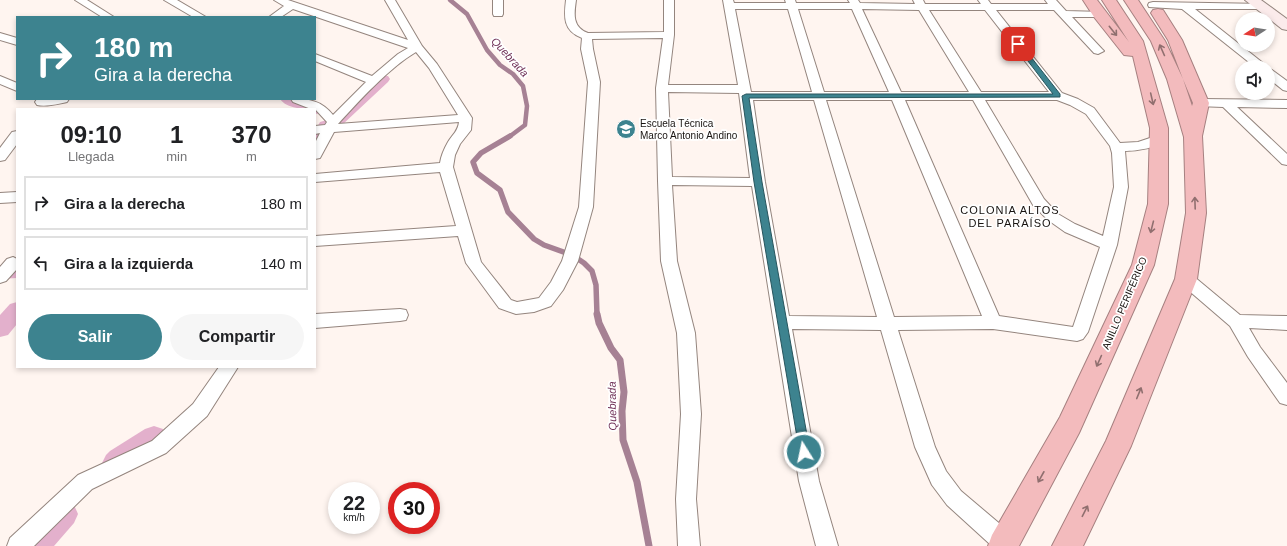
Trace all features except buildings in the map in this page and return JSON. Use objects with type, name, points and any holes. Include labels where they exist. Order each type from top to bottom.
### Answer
[{"type":"highway","name":"ANILLO PERIFÉRICO","points":[[1004,544],[1070,425],[1143,265],[1158,204],[1159,128],[1146,72],[1136,41],[1104,7],[1090,0]]},
{"type":"highway","points":[[1131,0],[1158,41],[1175,79],[1193,137]]},
{"type":"highway","points":[[1068,546],[1117,446],[1186,279],[1196,213],[1193,137],[1200,103],[1175,40],[1151,2]]},
{"type":"street","points":[[80,0],[107,16]]},
{"type":"street","points":[[169,0],[199,16]]},
{"type":"street","points":[[279,0],[293,3],[416,47]]},
{"type":"street","points":[[390,0],[406,26],[416,47],[433,66],[466,118],[465,130],[454,143],[448,155],[446,168],[474,263],[504,304],[516,308],[534,306],[545,302],[557,286],[570,261],[586,207],[594,82],[586,36]]},
{"type":"street","points":[[498,0],[498,14]]},
{"type":"street","points":[[571,0],[569,16],[571,25],[578,33],[586,36],[669,35]]},
{"type":"street","points":[[669,0],[669,35],[662,88],[665,181],[669,262],[686,333],[687,348],[691,414],[686,499],[689,546]]},
{"type":"street","points":[[1151,2],[1185,6],[1256,3],[1287,26]]},
{"type":"street","points":[[275,16],[293,3]]},
{"type":"street","points":[[827,546],[809,481],[758,182],[745,92],[728,3],[986,3],[1056,7],[1104,7]]},
{"type":"street","points":[[791,3],[925,447],[939,478],[954,498],[1004,544]]},
{"type":"street","points":[[854,3],[897,96],[993,322]]},
{"type":"street","points":[[920,3],[1038,202],[1053,217],[1070,228],[1109,245]]},
{"type":"street","points":[[986,3],[1058,96]]},
{"type":"street","points":[[1185,6],[1253,60]]},
{"type":"street","points":[[1056,7],[1098,51]]},
{"type":"street","points":[[0,36],[16,42]]},
{"type":"street","points":[[316,152],[326,127],[402,56],[416,47]]},
{"type":"street","points":[[316,57],[374,81]]},
{"type":"street","points":[[1275,78],[1287,87]]},
{"type":"street","points":[[0,80],[16,88]]},
{"type":"street","points":[[662,88],[820,95],[1058,96],[1074,102],[1090,111],[1116,146],[1119,153],[1121,187],[1109,245],[1082,327],[1077,334],[993,322],[888,324],[782,322]]},
{"type":"street","points":[[39,103],[57,100]]},
{"type":"street","points":[[300,100],[322,109],[326,127]]},
{"type":"street","points":[[1200,103],[1287,104]]},
{"type":"street","points":[[1227,104],[1287,161]]},
{"type":"street","points":[[326,127],[466,118]]},
{"type":"street","points":[[1116,146],[1135,148],[1159,140]]},
{"type":"street","points":[[0,157],[15,142]]},
{"type":"street","points":[[316,178],[446,168]]},
{"type":"street","points":[[665,181],[758,182]]},
{"type":"street","points":[[0,198],[16,197]]},
{"type":"street","points":[[316,241],[464,230]]},
{"type":"street","points":[[1186,279],[1236,321],[1254,352],[1287,397]]},
{"type":"street","points":[[316,321],[400,315]]},
{"type":"street","points":[[1236,321],[1287,323]]},
{"type":"street","points":[[18,546],[85,482],[159,447],[200,410],[228,368]]},
{"type":"waterway","name":"Quebrada","points":[[450,0],[467,14],[487,50],[500,65],[513,74],[523,86],[527,106],[525,125],[509,137]]},
{"type":"waterway","points":[[316,144],[326,125],[336,122],[383,79]]},
{"type":"waterway","points":[[291,100],[313,108]]},
{"type":"waterway","name":"Quebrada","points":[[510,136],[481,153],[473,162],[477,173],[500,190],[508,212],[534,239],[544,245],[572,255],[584,263],[592,271],[596,285],[597,315]]},
{"type":"waterway","points":[[0,272],[16,271]]},
{"type":"waterway","points":[[0,329],[16,311]]},
{"type":"waterway","name":"Quebrada","points":[[597,314],[599,323],[611,348],[620,360],[624,392],[622,411],[623,440],[637,482],[649,546]]},
{"type":"waterway","points":[[115,463],[154,437]]},
{"type":"waterway","points":[[35,546],[65,514]]},
{"type":"place","name":"Escuela Técnica Marco Antonio Andino","points":[[626,129]]},
{"type":"district","name":"COLONIA ALTOS DEL PARAÍSO","points":[[1010,216]]},
{"type":"route","points":[[804,452],[758,182],[746,96],[1058,96],[1018,44]]}]
